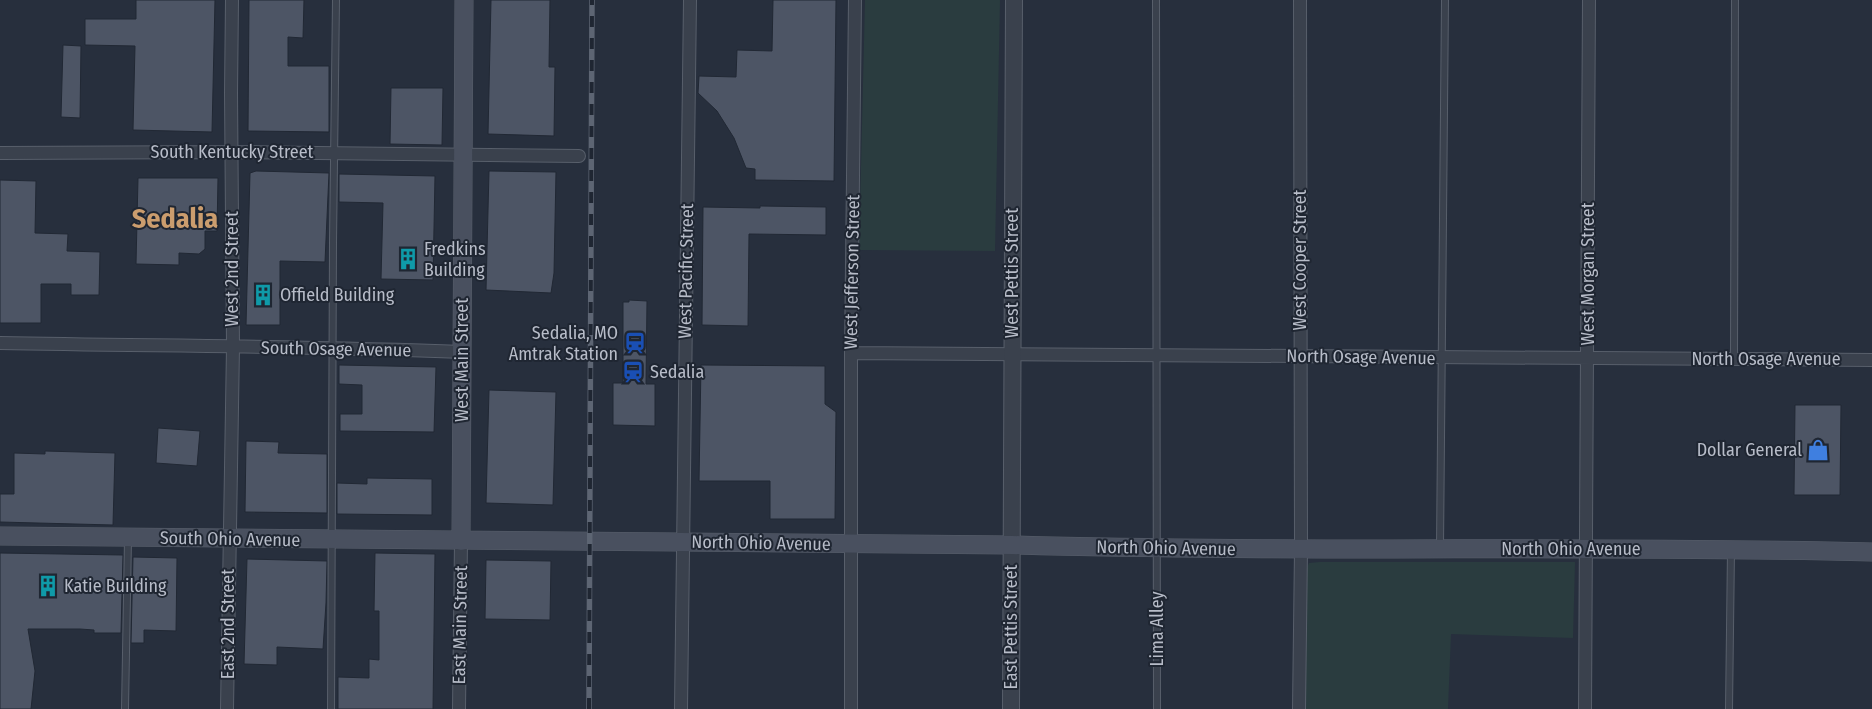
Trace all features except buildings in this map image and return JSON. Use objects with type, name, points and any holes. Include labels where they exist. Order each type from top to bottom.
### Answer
[{"type":"main road","name":"West Main Street","points":[[461,541],[464,0]]},
{"type":"main road","name":"South Ohio Avenue","points":[[0,536],[461,541]]},
{"type":"main road","name":"North Ohio Avenue","points":[[461,541],[1012,545],[1157,549],[1731,549],[1872,552]]},
{"type":"street","name":"West 2nd Street","points":[[229,539],[233,347],[232,0]]},
{"type":"street","name":"West Pacific Street","points":[[681,709],[690,0]]},
{"type":"street","name":"West Jefferson Street","points":[[851,709],[851,353],[855,0]]},
{"type":"street","name":"West Pettis Street","points":[[1012,545],[1014,0]]},
{"type":"street","name":"West Cooper Street","points":[[1299,709],[1301,550],[1300,0]]},
{"type":"street","name":"West Morgan Street","points":[[1585,709],[1589,0]]},
{"type":"street","name":"South Kentucky Street","points":[[0,153],[231,152],[580,156]]},
{"type":"street","name":"South Osage Avenue","points":[[0,343],[333,347],[462,352]]},
{"type":"street","name":"North Osage Avenue","points":[[851,353],[1872,360]]},
{"type":"street","name":"East 2nd Street","points":[[227,709],[229,539]]},
{"type":"street","name":"East Main Street","points":[[459,709],[461,541]]},
{"type":"street","name":"East Pettis Street","points":[[1011,709],[1012,545]]},
{"type":"lane","points":[[331,709],[336,0]]},
{"type":"lane","name":"Lima Alley","points":[[1156,0],[1157,709]]},
{"type":"lane","points":[[1440,550],[1445,0]]},
{"type":"lane","points":[[1734,359],[1735,0]]},
{"type":"lane","points":[[125,709],[128,538]]},
{"type":"lane","points":[[1729,709],[1731,549]]},
{"type":"shaded area","points":[[865,0],[1000,0],[995,251],[859,250]]},
{"type":"shaded area","points":[[1575,562],[1573,638],[1451,634],[1448,709],[1306,709],[1306,570],[1309,563]]},
{"type":"railway","points":[[589,709],[592,0]]},
{"type":"place","name":"Fredkins Building","points":[[408,259]]},
{"type":"place","name":"Offield Building","points":[[263,295]]},
{"type":"place","name":"Sedalia, MO Amtrak Station","points":[[635,343]]},
{"type":"place","name":"Sedalia","points":[[633,372]]},
{"type":"place","name":"Dollar General","points":[[1818,450]]},
{"type":"place","name":"Katie Building","points":[[48,586]]},
{"type":"district","name":"Sedalia","points":[[175,218]]}]
